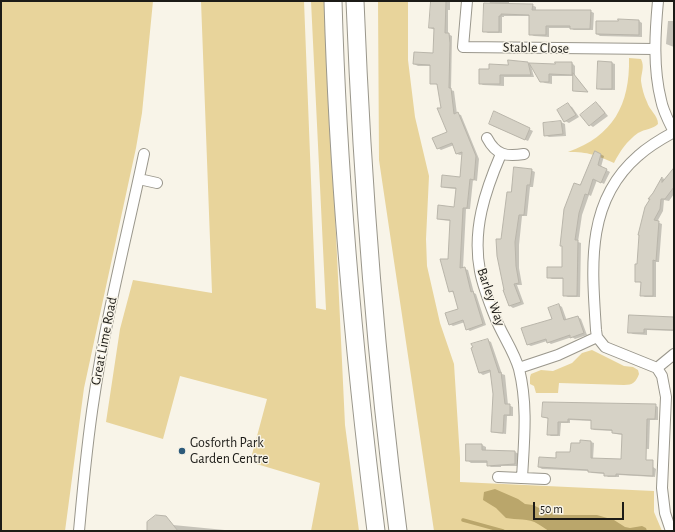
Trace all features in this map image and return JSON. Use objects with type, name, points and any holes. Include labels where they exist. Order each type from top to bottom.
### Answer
[{"type":"main road","points":[[333,1],[349,270],[376,531]]},
{"type":"main road","points":[[355,1],[366,203],[379,355],[398,531]]},
{"type":"street","name":"Stable Close","points":[[467,1],[463,47],[655,49]]},
{"type":"street","points":[[658,1],[655,36],[657,74],[661,101],[674,132],[654,144],[634,160],[616,180],[604,202],[599,218],[595,234],[593,266],[595,324],[597,338],[605,346],[657,368],[662,376],[666,396],[662,488],[665,513],[671,531]]},
{"type":"street","points":[[487,138],[491,145],[501,154],[513,156],[524,154]]},
{"type":"street","name":"Great Lime Road","points":[[79,531],[87,445],[95,390],[107,325],[144,154]]},
{"type":"street","name":"Barley Way","points":[[501,154],[491,178],[481,214],[477,252],[484,288],[496,319],[519,368],[526,418],[522,478]]},
{"type":"street","points":[[139,179],[157,183]]},
{"type":"street","points":[[519,368],[558,355],[597,338]]},
{"type":"street","points":[[657,368],[674,354]]},
{"type":"street","points":[[498,477],[545,479]]},
{"type":"shaded area","points":[[1,1],[153,1],[142,113],[136,148],[84,388],[65,531],[1,531]]},
{"type":"shaded area","points":[[201,1],[304,1],[316,308],[326,310],[311,1],[325,1],[345,425],[359,531],[311,531],[320,483],[250,462],[267,399],[180,376],[163,439],[106,422],[120,329],[133,280],[212,293]]},
{"type":"shaded area","points":[[378,1],[408,1],[408,60],[415,117],[429,176],[426,239],[427,266],[440,323],[454,364],[460,458],[460,482],[654,491],[654,512],[662,531],[434,531],[379,160]]},
{"type":"shaded area","points":[[629,58],[641,59],[643,67],[641,81],[643,92],[648,105],[657,118],[658,124],[638,133],[630,139],[614,163],[592,154],[568,152],[597,137],[616,117],[626,90],[629,75]]},
{"type":"shaded area","points":[[592,350],[624,366],[633,367],[638,370],[639,374],[637,379],[632,384],[627,385],[559,383],[558,393],[536,393],[534,386],[530,384],[531,374],[541,370],[553,371],[572,363],[582,353]]},
{"type":"shaded area","points":[[495,489],[518,499],[525,504],[533,505],[561,515],[597,515],[614,520],[625,527],[630,528],[642,526],[646,528],[647,531],[549,531],[531,521],[506,518],[496,508],[483,500],[484,492]]},
{"type":"building","points":[[431,1],[446,1],[445,33],[449,33],[449,88],[451,88],[454,114],[458,112],[476,156],[474,180],[470,179],[467,208],[463,208],[460,268],[465,267],[471,292],[473,291],[483,324],[466,330],[463,320],[449,325],[445,313],[458,309],[453,291],[449,292],[440,259],[448,259],[450,220],[437,219],[438,205],[454,207],[456,188],[441,187],[442,175],[460,177],[462,152],[456,154],[452,143],[437,149],[432,138],[447,132],[437,108],[441,108],[437,84],[430,84],[430,65],[413,64],[414,52],[433,53],[434,28],[429,28]]},
{"type":"building","points":[[484,3],[533,4],[532,10],[591,10],[590,29],[570,29],[570,26],[546,26],[546,35],[529,35],[529,15],[501,14],[501,16],[499,16],[499,32],[483,32]]},
{"type":"building","points":[[618,19],[639,20],[639,35],[596,34],[596,21],[618,21]]},
{"type":"building","points":[[508,60],[528,62],[531,75],[500,75],[500,84],[479,84],[479,69],[489,69],[489,64],[508,65]]},
{"type":"building","points":[[598,61],[612,62],[612,89],[597,89]]},
{"type":"building","points":[[555,62],[572,62],[572,75],[549,74],[549,82],[540,82],[529,63],[555,64]]},
{"type":"building","points":[[573,73],[588,92],[573,91]]},
{"type":"building","points":[[596,102],[605,113],[589,126],[580,115]]},
{"type":"building","points":[[568,103],[576,115],[564,122],[557,110]]},
{"type":"building","points":[[494,111],[530,128],[525,140],[489,124]]},
{"type":"building","points":[[561,121],[563,134],[544,136],[543,123]]},
{"type":"building","points":[[595,151],[601,154],[598,165],[607,169],[601,183],[593,179],[588,195],[585,194],[579,213],[575,240],[578,240],[577,296],[563,296],[563,278],[547,278],[547,267],[562,267],[562,246],[560,246],[564,209],[574,183],[580,185]]},
{"type":"building","points":[[514,167],[532,169],[530,185],[527,185],[524,215],[519,215],[515,242],[516,266],[519,283],[514,284],[521,302],[509,306],[503,290],[497,256],[496,239],[501,239],[507,192],[511,192]]},
{"type":"building","points":[[674,168],[674,187],[665,199],[661,199],[660,209],[654,220],[659,221],[656,261],[653,260],[653,296],[640,296],[641,282],[635,282],[635,264],[637,264],[638,235],[645,207],[650,199],[648,199],[662,177],[662,182]]},
{"type":"building","points":[[559,304],[564,320],[578,316],[584,333],[570,338],[570,335],[547,343],[546,339],[527,345],[521,328],[552,319],[548,308]]},
{"type":"building","points":[[629,315],[674,317],[674,330],[644,329],[644,333],[628,333]]},
{"type":"building","points":[[488,339],[499,373],[501,372],[505,404],[510,404],[510,415],[504,415],[503,433],[491,432],[493,394],[490,370],[479,373],[471,348],[473,347],[471,344]]},
{"type":"building","points":[[543,402],[656,404],[655,419],[647,419],[646,460],[653,460],[653,476],[616,474],[616,476],[604,476],[604,473],[588,472],[588,470],[538,467],[539,457],[556,458],[556,452],[570,452],[571,443],[580,443],[580,440],[591,441],[591,458],[621,459],[622,434],[612,433],[612,430],[591,429],[591,420],[568,419],[568,422],[558,422],[558,435],[547,435],[548,418],[542,417]]},
{"type":"building","points":[[466,444],[482,444],[482,450],[515,451],[515,464],[487,466],[487,461],[466,461]]},
{"type":"building","points":[[156,515],[166,516],[178,531],[147,531],[147,522]]},
{"type":"waterway","points":[[463,520],[503,531]]},
{"type":"place","name":"Gosforth Park Garden Centre","points":[[182,451]]}]
